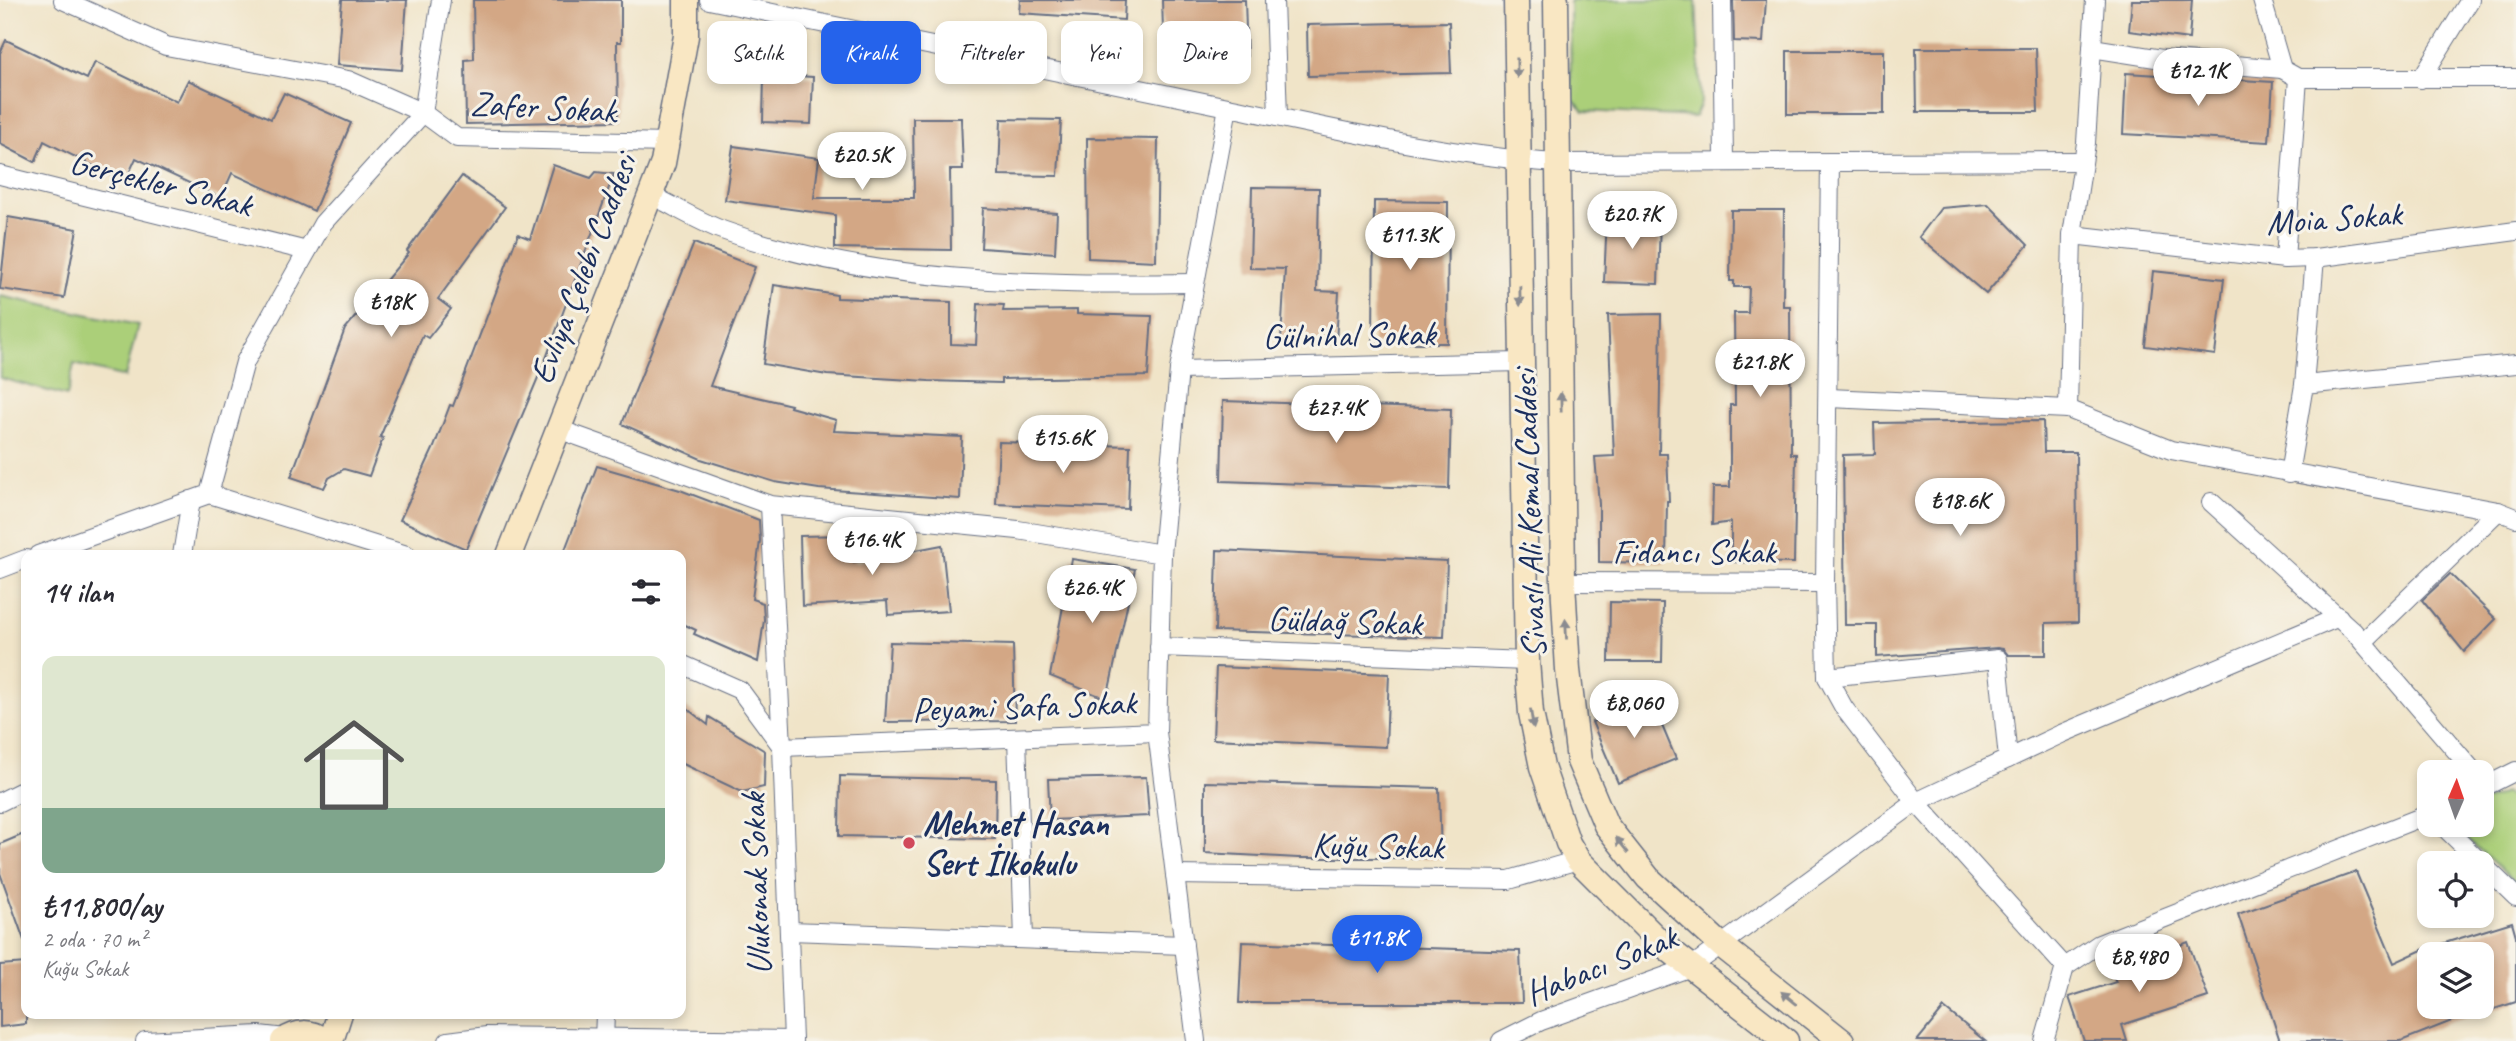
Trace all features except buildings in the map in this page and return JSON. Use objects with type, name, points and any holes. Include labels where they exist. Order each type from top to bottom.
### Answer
[{"type":"main road","name":"Evliya Çelebi Caddesi","points":[[511,550],[651,195],[667,143],[687,36],[685,0]]},
{"type":"main road","name":"Sivaslı Ali Kemal Caddesi","points":[[1516,0],[1527,661],[1531,713],[1542,768],[1568,843],[1578,860],[1662,944],[1786,1041]]},
{"type":"main road","name":"Sivaslı Ali Kemal Caddesi","points":[[1556,0],[1563,582],[1568,670],[1579,761],[1606,825],[1648,877],[1721,945],[1842,1041]]},
{"type":"main road","points":[[287,1038],[301,1019]]},
{"type":"main road","points":[[331,1041],[338,1019]]},
{"type":"main road","points":[[287,1038],[312,1034],[325,1041]]},
{"type":"street","name":"Zafer Sokak","points":[[63,0],[166,46],[348,80],[423,113],[457,138],[667,143]]},
{"type":"street","points":[[209,494],[245,362],[307,251],[323,223],[423,113],[441,0]]},
{"type":"street","points":[[709,0],[1382,140],[1519,161],[2084,161]]},
{"type":"street","points":[[1274,0],[1278,117]]},
{"type":"street","points":[[1722,0],[1724,162]]},
{"type":"street","points":[[2068,409],[2072,235],[2084,161],[2095,0]]},
{"type":"street","points":[[2262,0],[2282,69]]},
{"type":"street","points":[[2421,79],[2470,0]]},
{"type":"street","points":[[2092,48],[2162,59],[2282,69],[2298,78],[2516,78]]},
{"type":"street","points":[[2285,258],[2298,78]]},
{"type":"street","name":"Peyami Safa Sokak","points":[[782,747],[1157,732],[1162,554],[1179,370],[1227,107]]},
{"type":"street","points":[[1829,162],[1829,398],[1825,583],[1827,677],[1844,708],[1916,802],[2065,967]]},
{"type":"street","name":"Gerçekler Sokak","points":[[0,176],[307,251]]},
{"type":"street","points":[[651,195],[721,229],[827,261],[954,277],[1100,285],[1194,283]]},
{"type":"street","name":"Moia Sokak","points":[[2072,235],[2285,258],[2315,258],[2516,231]]},
{"type":"street","points":[[2289,474],[2304,385],[2315,258]]},
{"type":"street","name":"Gülnihal Sokak","points":[[1179,370],[1521,362]]},
{"type":"street","points":[[2304,385],[2516,364]]},
{"type":"street","points":[[1829,398],[2068,409],[2171,450],[2498,511],[2516,518]]},
{"type":"street","points":[[558,429],[770,505],[1018,530],[1162,554]]},
{"type":"street","points":[[52,550],[209,494],[391,550]]},
{"type":"street","points":[[183,550],[191,500]]},
{"type":"street","points":[[2211,502],[2339,617],[2464,760]]},
{"type":"street","points":[[770,505],[782,747]]},
{"type":"street","points":[[2363,642],[2498,511]]},
{"type":"street","points":[[0,569],[21,561]]},
{"type":"street","name":"Fidancı Sokak","points":[[1563,582],[1825,583]]},
{"type":"street","name":"Habacı Sokak","points":[[1501,1041],[1541,1021],[1691,967],[1916,802],[2008,759],[2339,617]]},
{"type":"street","name":"Güldağ Sokak","points":[[1159,647],[1527,661]]},
{"type":"street","points":[[1827,677],[1998,659],[2008,759]]},
{"type":"street","name":"Ulukonak Sokak","points":[[686,666],[740,690],[782,747],[793,1040]]},
{"type":"street","points":[[1157,732],[1196,1041]]},
{"type":"street","points":[[1017,738],[1024,939]]},
{"type":"street","points":[[2494,780],[2516,771]]},
{"type":"street","points":[[0,802],[21,792]]},
{"type":"street","points":[[2044,1041],[2065,967],[2099,944],[2417,819]]},
{"type":"street","points":[[2454,837],[2469,851]]},
{"type":"street","name":"Kuğu Sokak","points":[[1175,875],[1509,880],[1578,860]]},
{"type":"street","points":[[2494,876],[2516,897]]},
{"type":"street","points":[[790,931],[1184,945]]},
{"type":"street","points":[[604,1039],[605,1019]]},
{"type":"street","points":[[145,1041],[259,1035],[287,1038]]},
{"type":"street","points":[[448,1041],[486,1036],[793,1040]]},
{"type":"green space","points":[[1570,0],[1696,0],[1701,103],[1695,117],[1584,111],[1571,98]]},
{"type":"green space","points":[[0,296],[138,325],[125,377],[74,364],[67,396],[0,378]]},
{"type":"green space","points":[[2504,793],[2516,802],[2516,883],[2494,863],[2494,851],[2481,851],[2465,837],[2494,837],[2494,797]]},
{"type":"place","name":"Mehmet Hasan Sert İlkokulu","points":[[909,843]]}]
